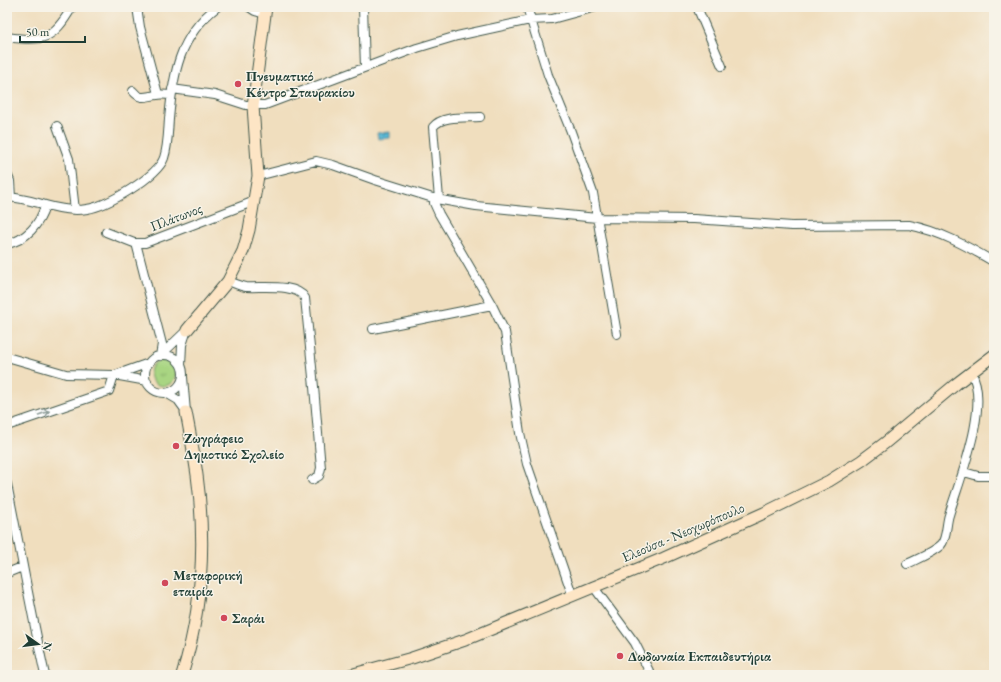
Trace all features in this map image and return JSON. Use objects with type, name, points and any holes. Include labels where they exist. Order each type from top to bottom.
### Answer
[{"type":"street","points":[[7,37],[37,40],[46,37],[61,25],[72,7]]},
{"type":"street","points":[[137,7],[140,27],[158,94]]},
{"type":"street","points":[[7,174],[10,181],[9,197],[45,206],[75,210],[96,207],[120,195],[160,166],[166,152],[172,92],[178,63],[186,43],[198,25],[218,7]]},
{"type":"street","points":[[114,375],[150,363],[160,356],[188,330],[228,281],[243,250],[255,201],[258,176],[253,106],[266,10],[255,11],[248,7]]},
{"type":"street","points":[[363,7],[365,67]]},
{"type":"street","points":[[527,7],[548,75],[570,129],[589,183],[597,218],[617,334]]},
{"type":"street","points":[[133,91],[141,98],[172,92],[215,95],[253,106],[265,105],[417,48],[457,36],[530,20],[552,19],[596,7]]},
{"type":"street","points":[[697,7],[722,66]]},
{"type":"street","points":[[480,116],[443,120],[437,122],[433,127],[439,214],[506,332],[520,433],[527,464],[572,594]]},
{"type":"street","points":[[57,126],[69,159],[75,210]]},
{"type":"street","points":[[258,176],[302,164],[321,162],[437,198],[476,206],[597,218],[694,218],[792,226],[909,225],[925,228],[944,235],[994,262]]},
{"type":"street","name":"Πλάτωνος","points":[[106,232],[136,243],[153,241],[255,201]]},
{"type":"street","points":[[7,244],[20,239],[34,228],[45,206]]},
{"type":"street","points":[[136,243],[162,344],[160,356]]},
{"type":"street","points":[[228,281],[248,287],[294,290],[302,293],[305,298],[314,379],[321,468],[320,476],[312,480]]},
{"type":"street","points":[[373,329],[492,305]]},
{"type":"street","points":[[182,675],[194,629],[201,570],[199,492],[186,412],[181,365],[182,345],[188,330]]},
{"type":"street","name":"Ελεούσα - Νεοχωρόπουλο","points":[[350,675],[412,658],[465,640],[736,526],[835,477],[885,443],[971,372],[994,355]]},
{"type":"street","points":[[7,356],[62,373],[114,375],[147,381],[155,390],[166,393],[178,400],[186,412]]},
{"type":"street","points":[[160,356],[172,357],[181,365]]},
{"type":"street","points":[[147,381],[147,369],[150,363]]},
{"type":"street","points":[[907,564],[942,544],[949,514],[964,472],[970,449],[978,395],[977,383],[971,372]]},
{"type":"street","points":[[7,426],[109,391],[114,375]]},
{"type":"street","points":[[166,393],[177,388],[183,377]]},
{"type":"street","points":[[964,472],[978,476],[994,476]]},
{"type":"street","points":[[7,484],[22,567],[46,675]]},
{"type":"street","points":[[7,573],[22,567]]},
{"type":"street","points":[[592,586],[635,643],[651,675]]},
{"type":"green space","points":[[163,360],[172,364],[176,373],[172,382],[163,386],[154,382],[150,373],[154,364]]},
{"type":"water","points":[[390,132],[390,138],[378,139],[377,133]]},
{"type":"place","name":"Πνευματικό Κέντρο Σταυρακίου","points":[[238,84]]},
{"type":"place","name":"Ζωγράφειο Δημοτικό Σχολείο","points":[[176,446]]},
{"type":"place","name":"Μεταφορική εταιρία","points":[[165,583]]},
{"type":"place","name":"Σαράι","points":[[224,618]]},
{"type":"place","name":"Δωδωναία Εκπαιδευτήρια","points":[[620,656]]}]
